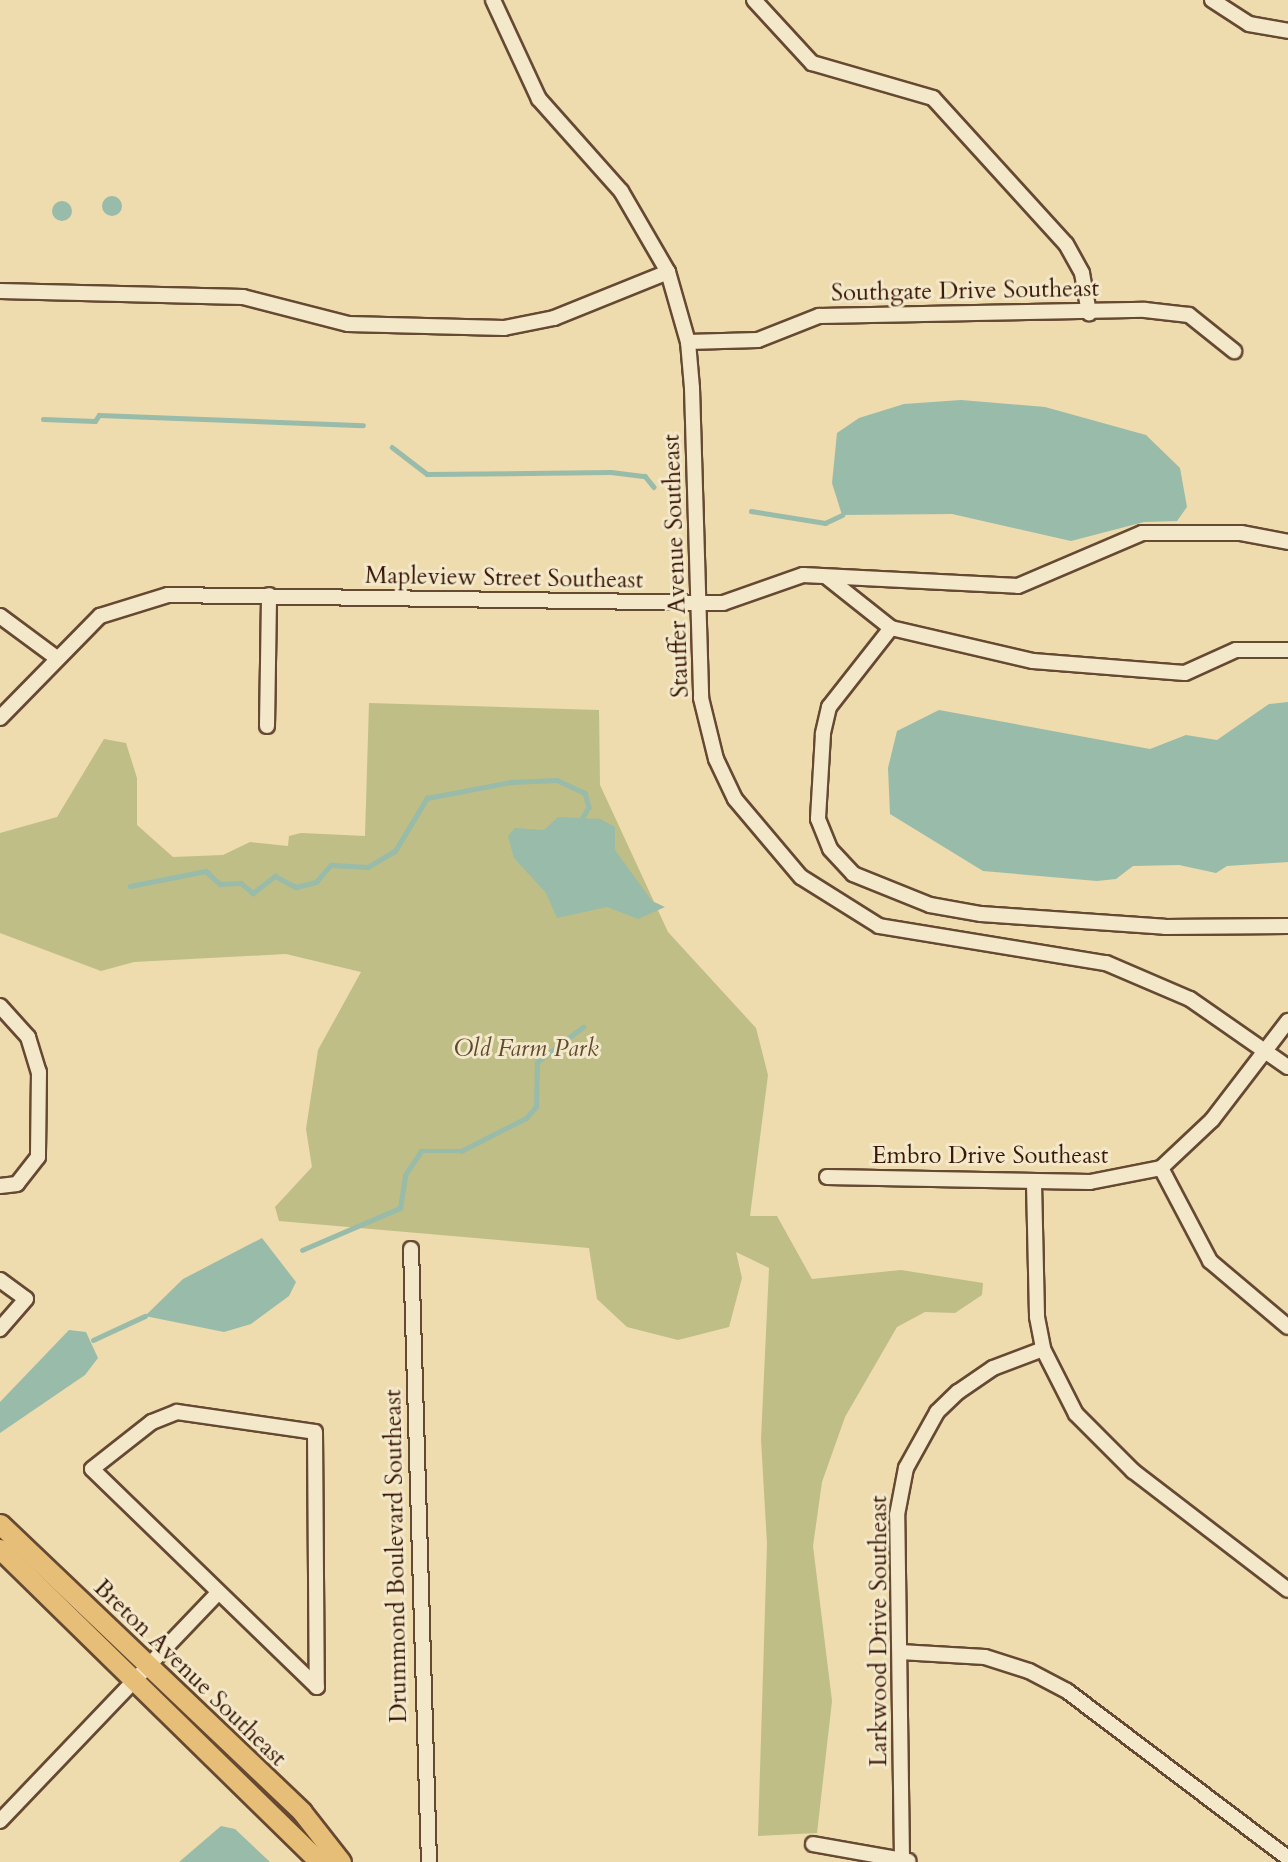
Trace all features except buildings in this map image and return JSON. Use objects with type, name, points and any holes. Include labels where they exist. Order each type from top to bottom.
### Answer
[{"type":"main road","name":"Breton Avenue Southeast","points":[[0,1524],[320,1862]]},
{"type":"main road","name":"Breton Avenue Southeast","points":[[0,1549],[302,1812],[341,1862]]},
{"type":"street","name":"Stauffer Avenue Southeast","points":[[493,0],[539,99],[621,191],[668,272],[688,342],[701,698],[716,759],[735,799],[801,877],[880,926],[934,940],[1106,963],[1152,979],[1265,1049],[1288,1067]]},
{"type":"street","points":[[754,0],[812,63],[933,97],[1066,244],[1082,273],[1088,313]]},
{"type":"street","points":[[1212,0],[1249,24],[1288,31]]},
{"type":"street","points":[[0,291],[243,297],[348,324],[504,328],[554,318],[668,272]]},
{"type":"street","name":"Southgate Drive Southeast","points":[[688,342],[758,340],[819,316],[1182,313],[1212,329],[1234,351]]},
{"type":"street","name":"Mapleview Street Southeast","points":[[0,718],[24,699],[54,656],[100,616],[125,605],[168,594],[697,604],[743,598],[772,581],[803,575],[1018,586],[1142,533],[1241,533],[1288,542]]},
{"type":"street","points":[[828,578],[891,628],[1033,661],[1105,669],[1185,673],[1236,650],[1288,650]]},
{"type":"street","points":[[267,726],[269,595]]},
{"type":"street","points":[[0,616],[54,656]]},
{"type":"street","points":[[891,628],[829,707],[823,734],[818,818],[830,849],[853,874],[893,894],[981,914],[1165,927],[1288,926]]},
{"type":"street","points":[[0,1006],[28,1037],[39,1072],[38,1157],[17,1184],[0,1186]]},
{"type":"street","name":"Embro Drive Southeast","points":[[827,1177],[1034,1183],[1108,1181],[1161,1168],[1212,1120],[1288,1021]]},
{"type":"street","points":[[1161,1168],[1210,1261],[1288,1327]]},
{"type":"street","points":[[1034,1183],[1032,1275],[1043,1349],[1076,1414],[1105,1447],[1288,1590]]},
{"type":"street","name":"Drummond Boulevard Southeast","points":[[411,1249],[429,1862]]},
{"type":"street","points":[[0,1280],[26,1299],[0,1329]]},
{"type":"street","name":"Larkwood Drive Southeast","points":[[906,1860],[897,1515],[906,1468],[937,1412],[958,1392],[993,1368],[1043,1349]]},
{"type":"street","points":[[177,1412],[315,1432],[317,1687],[217,1594],[92,1469],[152,1422],[177,1412]]},
{"type":"street","points":[[1,1818],[138,1671],[217,1594]]},
{"type":"street","points":[[900,1652],[985,1657],[1038,1676],[1288,1858]]},
{"type":"street","points":[[813,1844],[906,1860]]},
{"type":"green space","name":"Old Farm Park","points":[[369,703],[599,710],[600,785],[668,932],[756,1028],[768,1075],[750,1216],[777,1216],[812,1279],[901,1270],[983,1283],[982,1295],[955,1313],[925,1312],[897,1327],[845,1417],[822,1482],[813,1546],[832,1701],[817,1833],[758,1836],[767,1544],[761,1439],[769,1268],[736,1252],[742,1278],[729,1327],[678,1340],[627,1327],[597,1299],[589,1248],[279,1221],[275,1207],[312,1167],[306,1129],[318,1050],[361,972],[286,954],[134,962],[101,971],[0,933],[0,833],[57,817],[104,739],[126,743],[137,778],[137,825],[173,857],[223,855],[250,842],[288,846],[289,836],[301,833],[365,836]]},
{"type":"shaded area","points":[[108,196],[116,196],[122,206],[116,216],[108,216],[102,210],[102,202]]},
{"type":"shaded area","points":[[62,201],[69,204],[72,211],[69,218],[62,221],[55,218],[52,211],[55,204]]},
{"type":"shaded area","points":[[961,400],[1045,407],[1146,435],[1180,468],[1187,507],[1177,521],[1144,522],[1071,541],[952,514],[842,515],[832,483],[837,433],[859,418],[904,404]]},
{"type":"shaded area","points":[[1288,702],[1288,862],[1227,866],[1216,873],[1179,865],[1133,866],[1116,879],[1097,881],[983,871],[890,814],[888,768],[897,731],[939,710],[1150,749],[1186,735],[1217,740],[1269,704]]},
{"type":"shaded area","points":[[558,817],[600,819],[615,827],[615,850],[652,901],[665,907],[638,919],[607,907],[557,918],[546,893],[514,858],[508,836],[515,828],[544,830]]},
{"type":"shaded area","points":[[262,1238],[296,1282],[289,1296],[251,1324],[224,1332],[145,1316],[183,1279]]},
{"type":"shaded area","points":[[69,1330],[86,1332],[98,1358],[85,1375],[0,1433],[0,1402]]},
{"type":"shaded area","points":[[221,1826],[235,1829],[270,1862],[179,1862]]},
{"type":"waterway","points":[[43,419],[95,421],[99,415],[363,425]]},
{"type":"waterway","points":[[392,447],[427,474],[611,472],[645,476],[654,487]]},
{"type":"waterway","points":[[751,511],[825,523],[842,515]]},
{"type":"waterway","points":[[130,886],[206,871],[220,884],[241,883],[253,893],[275,876],[296,887],[316,882],[331,865],[368,867],[395,851],[427,798],[511,782],[557,780],[585,793],[589,807],[581,821]]},
{"type":"waterway","points":[[302,1250],[400,1208],[405,1175],[421,1151],[461,1151],[526,1118],[536,1107],[537,1062],[583,1027]]},
{"type":"waterway","points":[[93,1340],[145,1316]]}]
